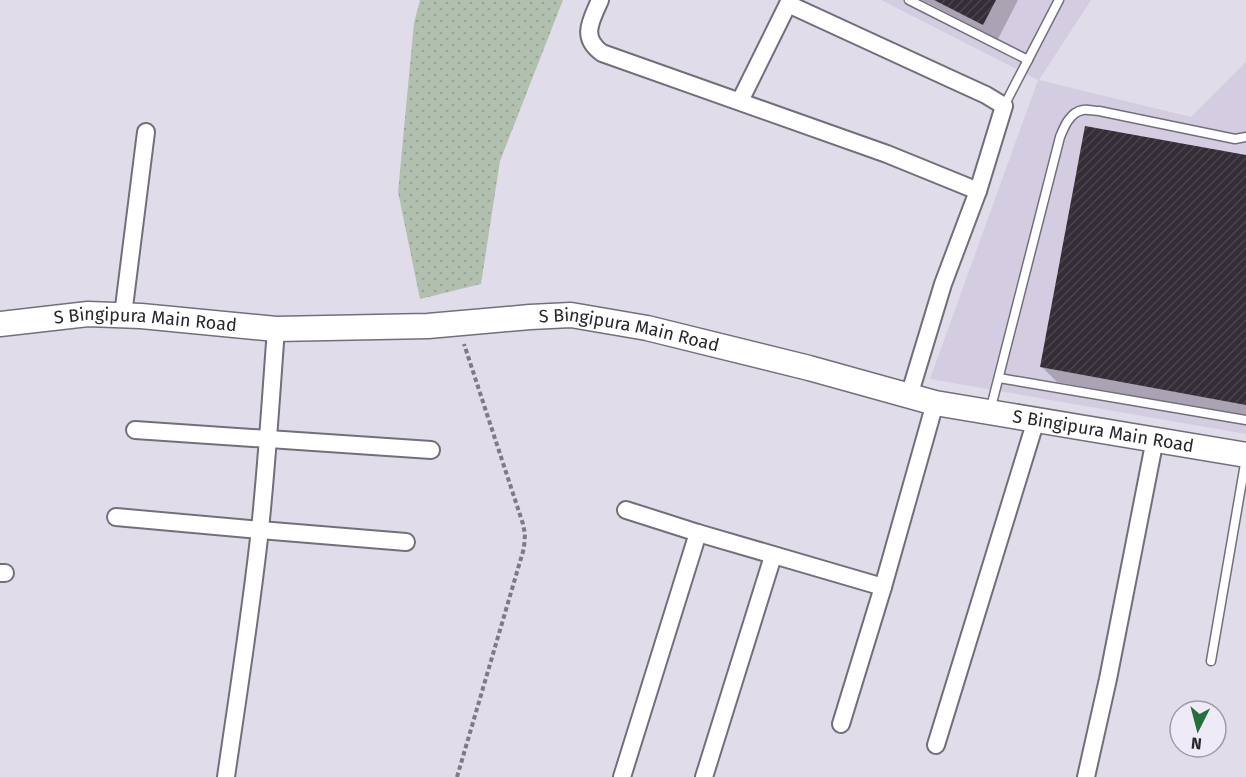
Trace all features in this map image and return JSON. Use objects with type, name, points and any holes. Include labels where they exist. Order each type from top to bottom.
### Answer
[{"type":"street","points":[[600,0],[589,26],[593,46],[602,53],[887,154],[978,191]]},
{"type":"street","points":[[740,101],[783,2],[986,95],[1004,106],[978,191],[943,284],[909,396]]},
{"type":"street","points":[[123,315],[146,132]]},
{"type":"street","name":"S Bingipura Main Road","points":[[0,324],[88,314],[141,316],[276,329],[428,326],[571,315],[687,337],[935,403],[1246,455]]},
{"type":"street","points":[[226,777],[260,530],[276,329]]},
{"type":"street","points":[[841,724],[883,587],[935,403]]},
{"type":"street","points":[[936,746],[1036,420]]},
{"type":"street","points":[[135,430],[430,450]]},
{"type":"street","points":[[1086,777],[1108,679],[1155,440]]},
{"type":"street","points":[[626,510],[773,556],[883,587]]},
{"type":"street","points":[[116,517],[406,542]]},
{"type":"street","points":[[622,777],[698,533]]},
{"type":"street","points":[[704,777],[773,556]]},
{"type":"lane","points":[[909,0],[1028,60]]},
{"type":"lane","points":[[1004,106],[1059,0]]},
{"type":"lane","points":[[990,412],[1060,137],[1071,116],[1083,110],[1099,111],[1235,139],[1246,137]]},
{"type":"lane","points":[[999,378],[1246,420]]},
{"type":"lane","points":[[1211,661],[1246,455]]},
{"type":"path","points":[[457,777],[524,549],[525,534],[524,524],[458,324]]},
{"type":"shaded area","points":[[881,0],[1091,0],[1039,80],[1191,117],[1246,62],[1246,434],[930,379],[1038,80]]},
{"type":"green space","points":[[420,0],[563,0],[500,161],[481,284],[420,299],[398,192],[414,23]]},
{"type":"building","points":[[934,0],[996,0],[983,25]]},
{"type":"building","points":[[1085,126],[1246,155],[1246,405],[1040,367]]}]
